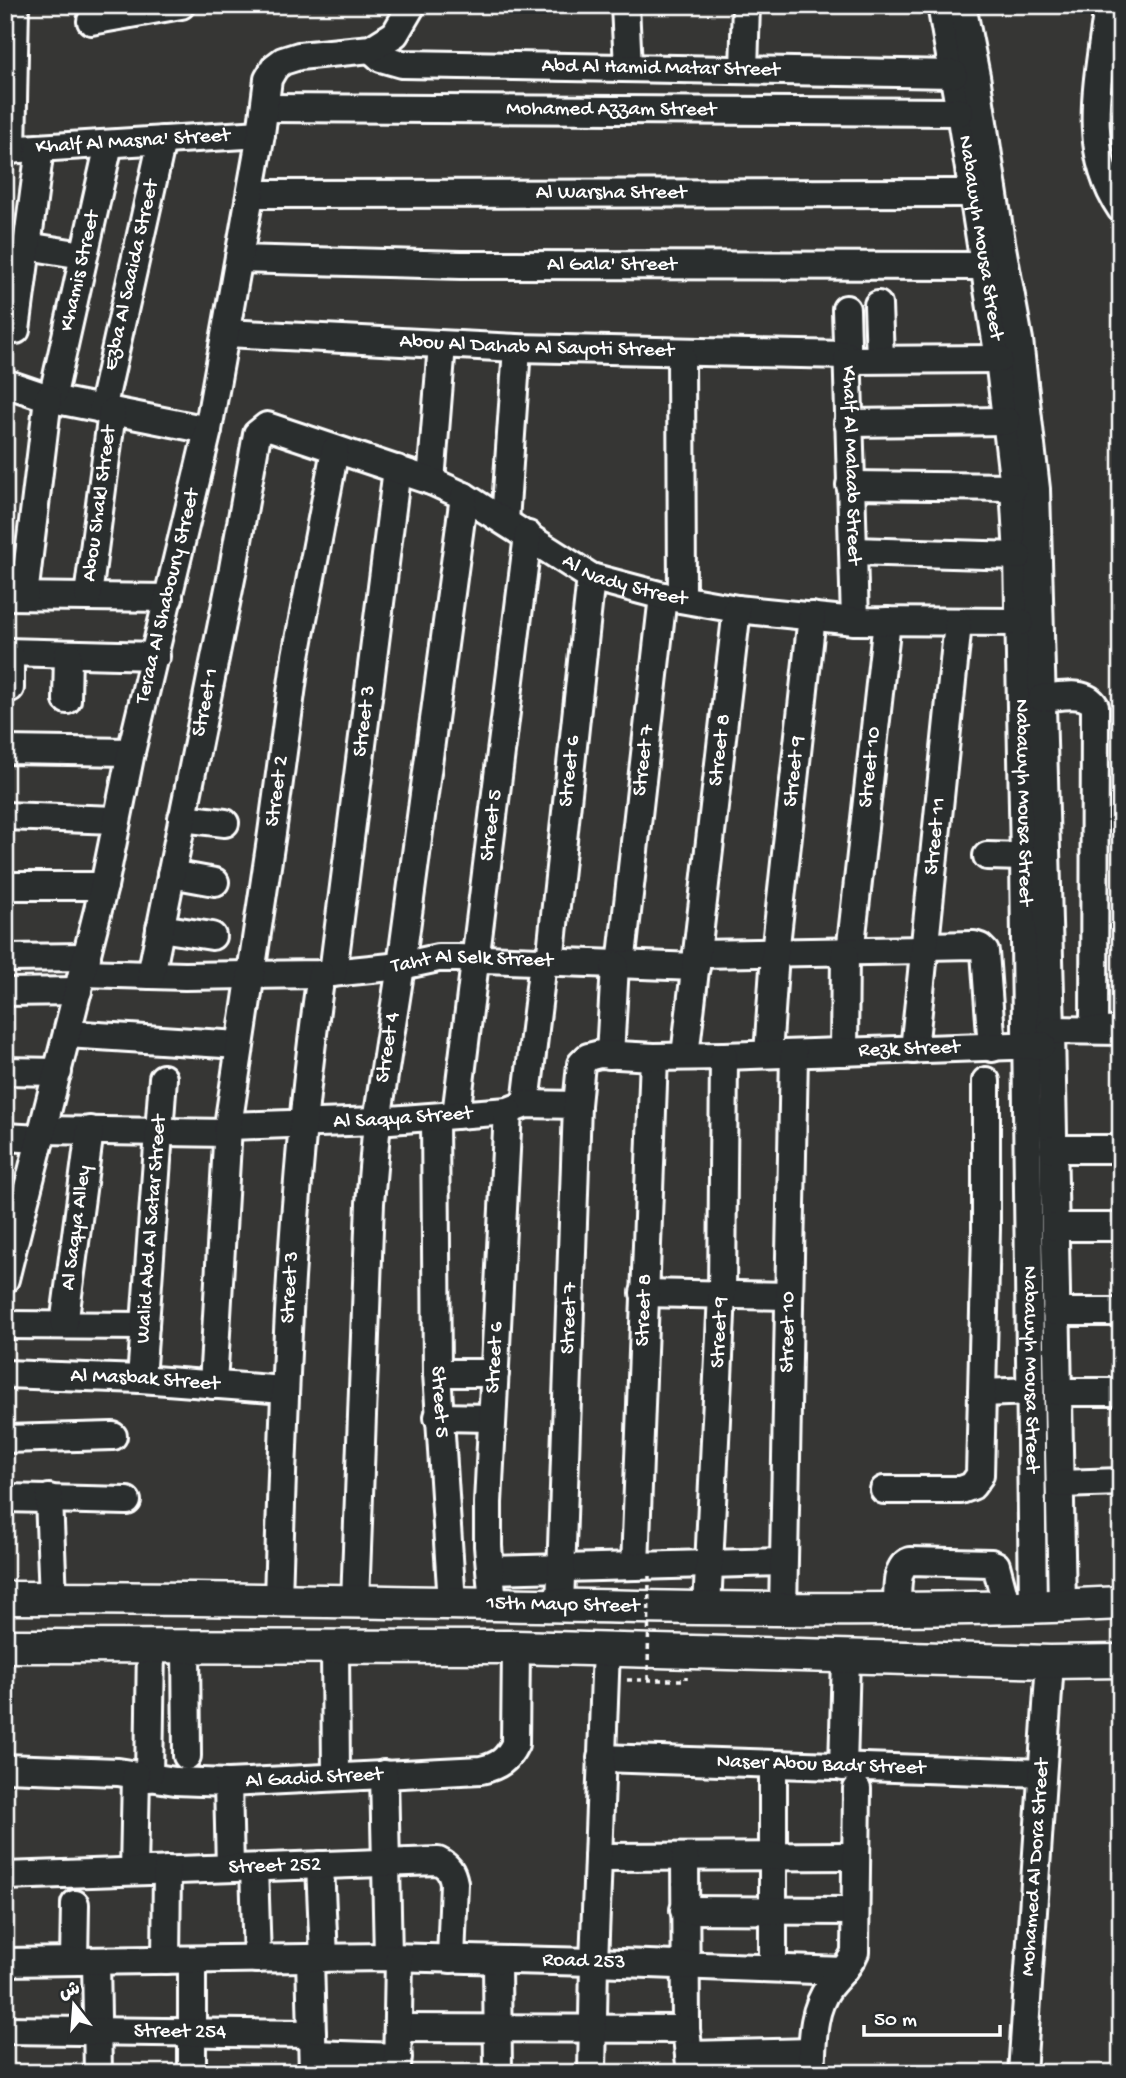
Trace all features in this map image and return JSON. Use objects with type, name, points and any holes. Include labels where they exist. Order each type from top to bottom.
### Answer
[{"type":"main road","name":"15th Mayo Street","points":[[5,1598],[355,1601],[783,1610],[1037,1607],[1121,1603]]},
{"type":"main road","points":[[1037,1607],[1070,1618],[1121,1618]]},
{"type":"main road","points":[[1049,1662],[1058,1653],[1075,1646],[1121,1644]]},
{"type":"main road","name":"15th Mayo Street","points":[[5,1646],[516,1647],[1049,1662],[1121,1661]]},
{"type":"street","points":[[9,150],[16,5]]},
{"type":"street","points":[[91,21],[181,5]]},
{"type":"street","points":[[371,49],[394,34],[412,5]]},
{"type":"street","points":[[625,5],[628,68]]},
{"type":"street","points":[[744,70],[746,5]]},
{"type":"street","name":"Nabawyh Mousa Street","points":[[941,5],[999,359],[1014,487],[1020,622],[1024,857],[1053,1149],[1055,1227],[1060,1484],[1037,1607]]},
{"type":"street","name":"Nabawyh Mousa Street","points":[[962,5],[976,76],[1027,397],[1038,524],[1042,698],[1043,1040],[1028,1228],[1037,1607]]},
{"type":"street","points":[[1108,5],[1110,83],[1094,114],[1097,153],[1108,187],[1121,209]]},
{"type":"street","name":"Abd Al Hamid Matar Street","points":[[371,49],[382,58],[402,64],[954,74]]},
{"type":"street","name":"Teraa Al Shaboury Street","points":[[5,1279],[83,974],[131,752],[208,430],[251,194],[268,79],[275,67],[283,61],[299,56],[371,49]]},
{"type":"street","name":"Mohamed Azzam Street","points":[[265,108],[960,112]]},
{"type":"street","name":"Khalf Al Masna' Street","points":[[9,150],[261,134]]},
{"type":"street","name":"Ezba Al Saaida Street","points":[[107,411],[162,140]]},
{"type":"street","name":"Khamis Street","points":[[15,596],[50,398],[109,144]]},
{"type":"street","points":[[16,330],[40,148]]},
{"type":"street","name":"Al Warsha Street","points":[[251,194],[973,193]]},
{"type":"street","points":[[27,246],[83,256]]},
{"type":"street","name":"Al Gala' Street","points":[[239,259],[461,265],[984,265]]},
{"type":"street","points":[[878,305],[880,359]]},
{"type":"street","name":"Khalf Al Malaab Street","points":[[846,309],[855,621]]},
{"type":"street","name":"Abou Al Dahab Al Sayoti Street","points":[[227,334],[517,348],[880,359],[999,359]]},
{"type":"street","points":[[431,481],[442,345]]},
{"type":"street","points":[[505,521],[517,348]]},
{"type":"street","name":"Street 7","points":[[560,1605],[577,1105],[582,1064],[588,1057],[610,1055],[618,965],[673,598],[681,352]]},
{"type":"street","points":[[5,383],[50,398],[208,430]]},
{"type":"street","name":"Abou Shakl Street","points":[[88,596],[107,411]]},
{"type":"street","points":[[848,423],[1007,421]]},
{"type":"street","name":"Al Nady Street","points":[[262,429],[267,426],[274,427],[431,481],[464,496],[591,577],[673,598],[737,609],[855,621],[1020,622]]},
{"type":"street","name":"Street 1","points":[[151,975],[257,434],[262,429]]},
{"type":"street","name":"Street 2","points":[[213,1385],[228,1130],[239,1045],[296,656],[335,450]]},
{"type":"street","name":"Street 3","points":[[278,1600],[284,1390],[309,1051],[327,974],[397,469]]},
{"type":"street","points":[[850,485],[1014,487]]},
{"type":"street","name":"Street 4","points":[[355,1601],[370,1203],[377,1121],[401,966],[464,496]]},
{"type":"street","name":"Street 5","points":[[452,1603],[436,1373],[445,1116],[475,958],[528,535]]},
{"type":"street","points":[[853,551],[1018,556]]},
{"type":"street","name":"Street 6","points":[[493,1604],[488,1503],[492,1418],[517,1107],[546,962],[591,577]]},
{"type":"street","points":[[15,596],[169,598]]},
{"type":"street","name":"Street 8","points":[[685,1056],[737,609]]},
{"type":"street","name":"Street 9","points":[[781,1054],[775,954],[812,616]]},
{"type":"street","name":"Street 10","points":[[844,1052],[847,953],[887,621]]},
{"type":"street","name":"Street 11","points":[[914,1050],[958,623]]},
{"type":"street","points":[[10,688],[8,652],[156,656]]},
{"type":"street","points":[[67,700],[68,654]]},
{"type":"street","points":[[1042,698],[1085,696],[1095,706],[1094,1030]]},
{"type":"street","points":[[5,750],[131,752]]},
{"type":"street","points":[[5,816],[116,820]]},
{"type":"street","points":[[182,818],[225,823]]},
{"type":"street","points":[[987,856],[1024,857]]},
{"type":"street","points":[[171,874],[215,882]]},
{"type":"street","points":[[5,886],[104,886]]},
{"type":"street","points":[[160,928],[212,936]]},
{"type":"street","name":"Taht Al Selk Street","points":[[83,974],[327,974],[401,966],[438,958],[618,965],[775,954],[847,953],[974,945],[985,953],[992,1048]]},
{"type":"street","points":[[5,958],[83,974]]},
{"type":"street","points":[[5,992],[83,974]]},
{"type":"street","name":"Rezk Street","points":[[610,1055],[724,1056],[992,1048],[1094,1030],[1121,1031]]},
{"type":"street","points":[[67,1034],[239,1045]]},
{"type":"street","name":"Street 10","points":[[781,1054],[789,1296],[783,1610]]},
{"type":"street","name":"Street 9","points":[[707,1608],[722,1294],[724,1056]]},
{"type":"street","name":"Street 8","points":[[642,1571],[644,1293],[654,1057]]},
{"type":"street","points":[[5,1071],[58,1072]]},
{"type":"street","name":"Walid Abd Al Satar Street","points":[[141,1379],[163,1078]]},
{"type":"street","points":[[884,1490],[961,1490],[977,1481],[981,1469],[986,1081]]},
{"type":"street","name":"Al Saqya Street","points":[[5,1137],[90,1130],[228,1130],[302,1123],[445,1116],[517,1107],[577,1105]]},
{"type":"street","name":"Al Saqya Alley","points":[[64,1325],[90,1130]]},
{"type":"street","points":[[1053,1149],[1121,1149]]},
{"type":"street","points":[[1055,1227],[1121,1227]]},
{"type":"street","points":[[986,1230],[1028,1228]]},
{"type":"street","points":[[644,1293],[789,1296]]},
{"type":"street","points":[[1056,1312],[1121,1312]]},
{"type":"street","points":[[5,1325],[145,1326]]},
{"type":"street","points":[[436,1373],[495,1373]]},
{"type":"street","name":"Al Masbak Street","points":[[5,1374],[141,1379],[284,1390]]},
{"type":"street","points":[[982,1393],[1030,1391]]},
{"type":"street","points":[[1058,1392],[1121,1392]]},
{"type":"street","points":[[438,1417],[492,1418]]},
{"type":"street","points":[[5,1438],[113,1436]]},
{"type":"street","points":[[1060,1484],[1121,1482]]},
{"type":"street","points":[[5,1498],[127,1501]]},
{"type":"street","points":[[49,1499],[53,1598]]},
{"type":"street","points":[[897,1609],[900,1569],[905,1562],[910,1561],[991,1563],[1037,1607]]},
{"type":"street","points":[[491,1570],[561,1568],[642,1571],[710,1564],[783,1562]]},
{"type":"street","points":[[134,1871],[151,1647]]},
{"type":"street","points":[[186,1647],[187,1756]]},
{"type":"street","points":[[335,1647],[336,1776]]},
{"type":"street","name":"Al Gadid Street","points":[[5,1768],[118,1773],[228,1783],[282,1782],[336,1776],[481,1770],[496,1767],[508,1757],[515,1744],[516,1647]]},
{"type":"street","name":"15th Mayo Street","points":[[592,2073],[606,1650]]},
{"type":"street","points":[[685,1857],[685,1965],[690,2064],[812,2063],[816,2010],[855,1952],[856,1856],[846,1657]]},
{"type":"street","name":"Mohamed Al Dora Street","points":[[1022,2073],[1049,1662]]},
{"type":"street","name":"Naser Abou Badr Street","points":[[601,1758],[773,1764],[850,1778],[1042,1773]]},
{"type":"street","points":[[773,1764],[774,1968]]},
{"type":"street","points":[[384,1774],[386,1863],[399,2028],[398,2065]]},
{"type":"street","points":[[228,1783],[257,1959]]},
{"type":"street","points":[[598,1857],[856,1856]]},
{"type":"street","name":"Street 252","points":[[5,1876],[438,1861],[447,1865],[453,1873],[452,1959]]},
{"type":"street","points":[[313,2054],[320,1865]]},
{"type":"street","points":[[166,1960],[167,1870]]},
{"type":"street","points":[[75,1904],[97,2031],[98,2073]]},
{"type":"street","points":[[684,1910],[855,1911]]},
{"type":"street","points":[[192,1959],[192,2073]]},
{"type":"street","points":[[497,1959],[498,2073]]},
{"type":"street","name":"Road 253","points":[[5,1962],[497,1959],[843,1971]]},
{"type":"street","points":[[399,2028],[687,2029]]},
{"type":"street","name":"Street 254","points":[[5,2030],[192,2032],[313,2054],[398,2065]]},
{"type":"path","points":[[642,1571],[648,1680]]},
{"type":"path","points":[[628,1680],[686,1679]]}]
